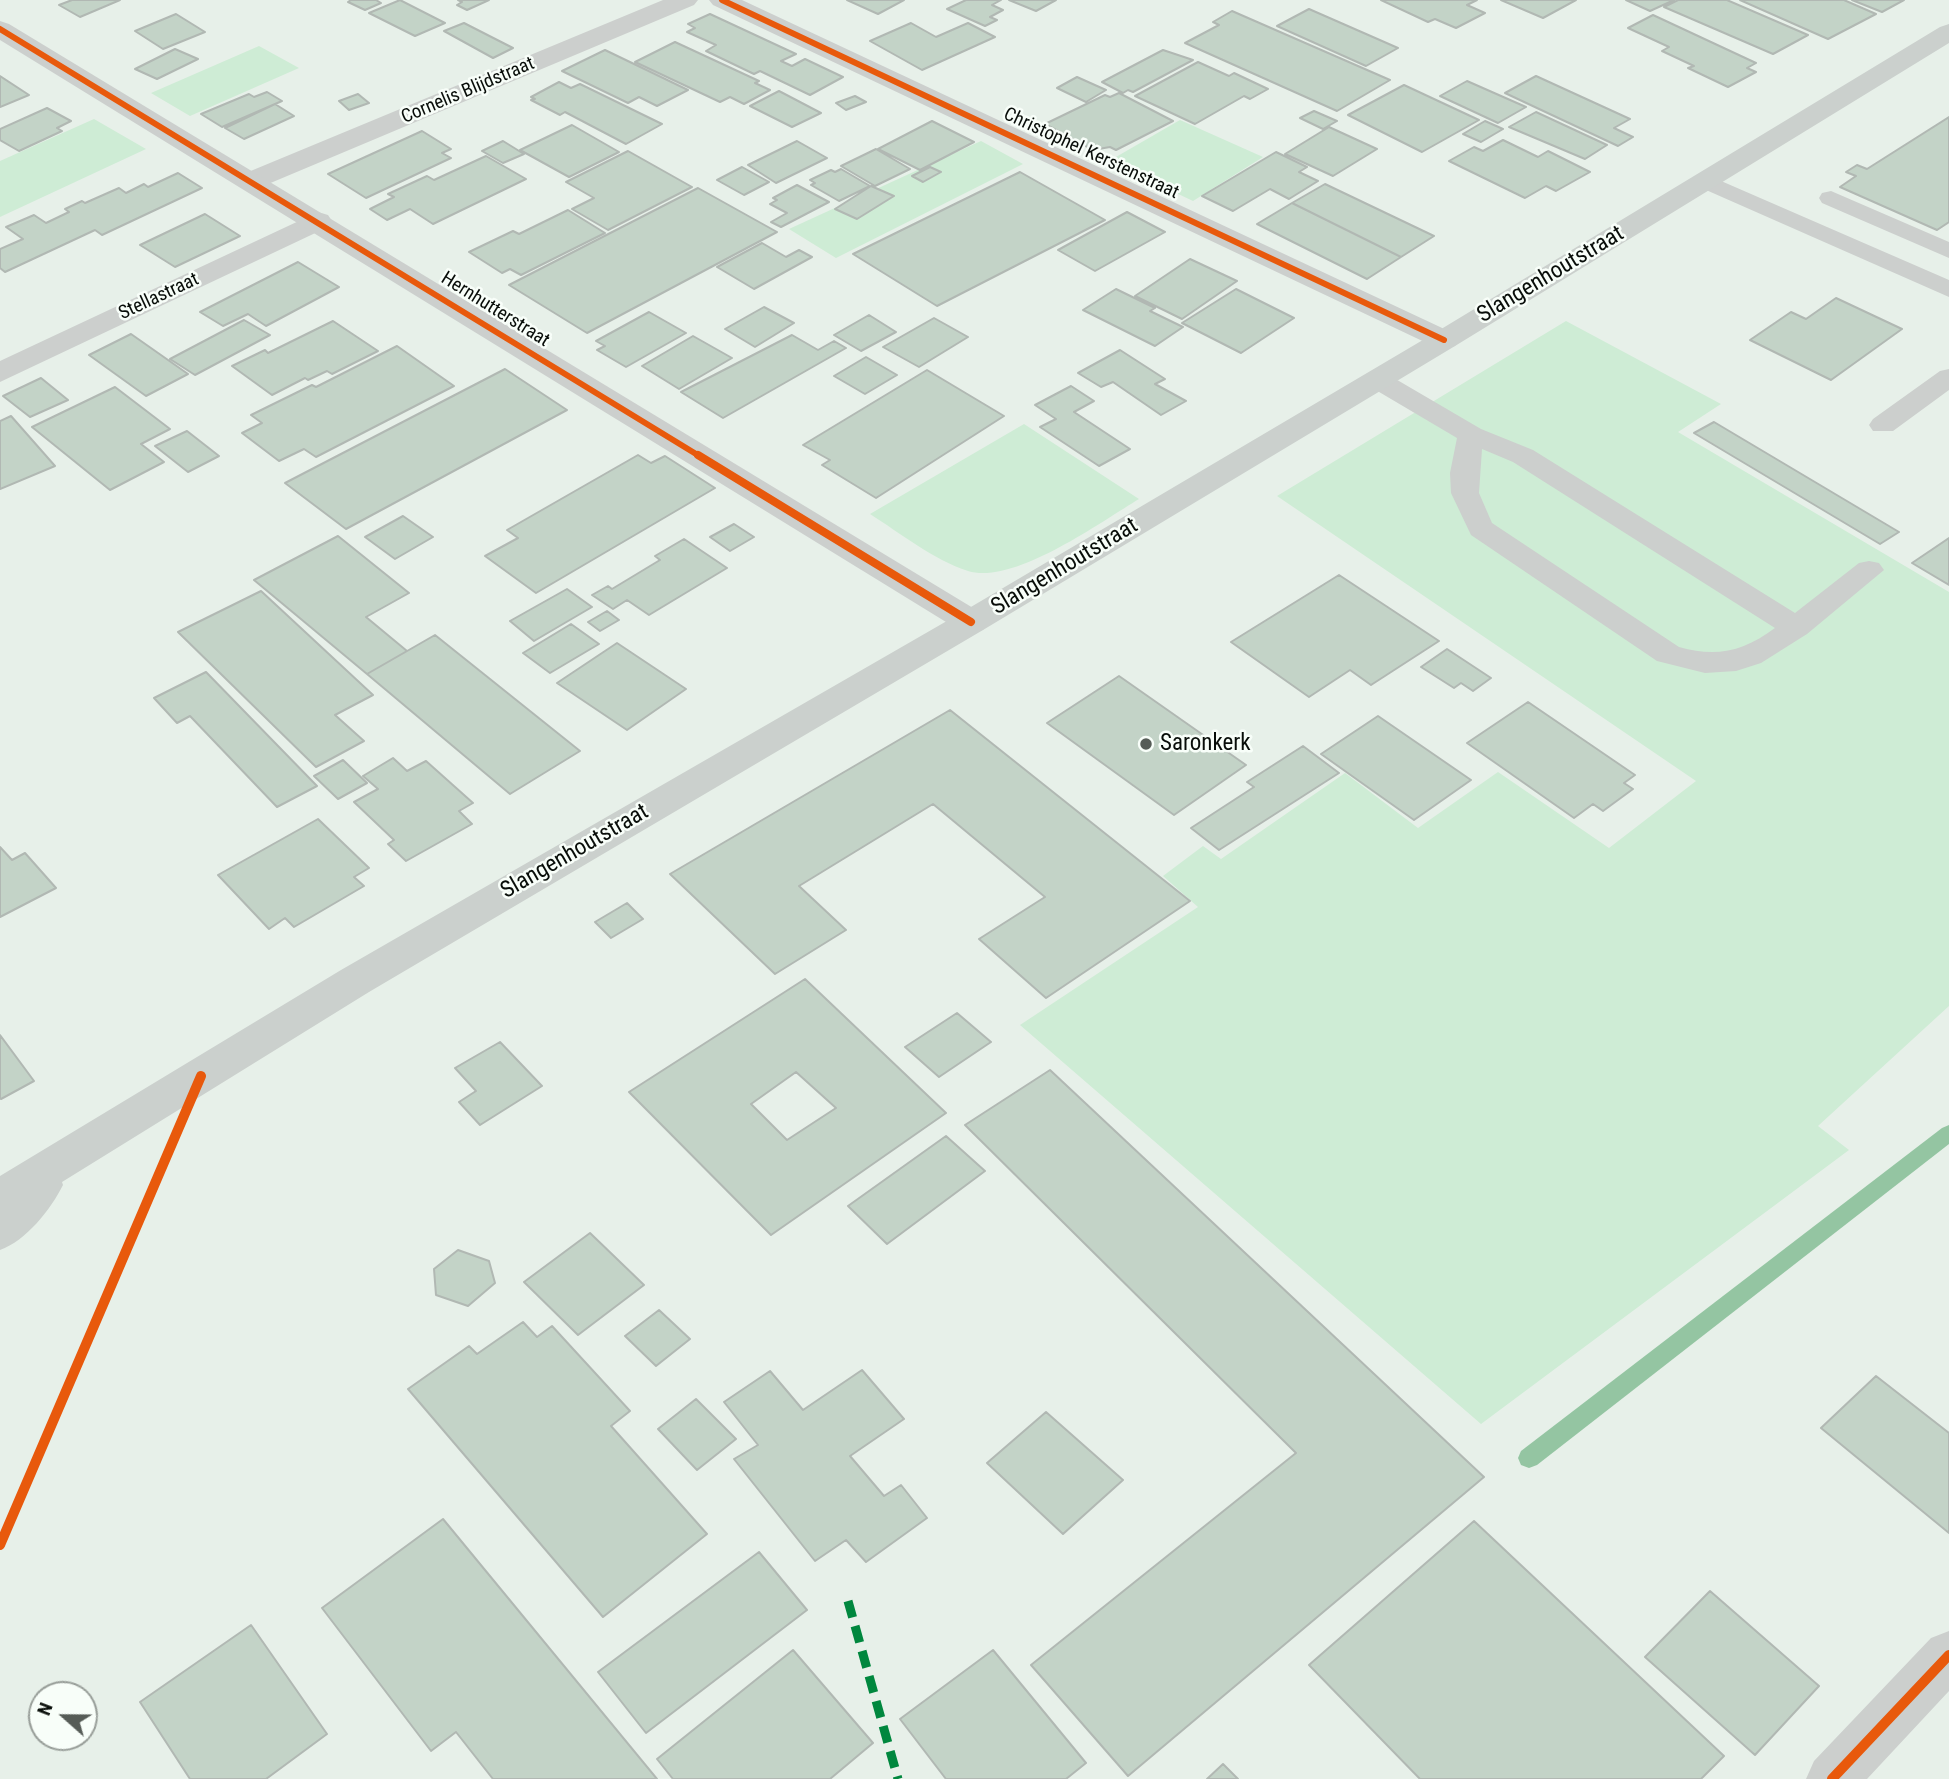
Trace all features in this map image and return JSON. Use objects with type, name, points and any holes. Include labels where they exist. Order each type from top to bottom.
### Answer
[{"type":"main road","name":"Slangenhoutstraat","points":[[0,1198],[367,974],[971,622],[1378,380],[1949,32]]},
{"type":"main road","name":"Slangenhoutstraat","points":[[0,1232],[67,1157]]},
{"type":"street","name":"Cornelis Blijdstraat","points":[[251,181],[685,0]]},
{"type":"street","name":"Christophel Kerstenstraat","points":[[723,0],[1444,340]]},
{"type":"street","name":"Hernhutterstraat","points":[[0,29],[971,622]]},
{"type":"street","name":"Stellastraat","points":[[0,373],[318,221]]},
{"type":"street","points":[[1832,1779],[1949,1655]]},
{"type":"lane","points":[[1704,181],[1949,289]]},
{"type":"lane","points":[[1831,198],[1949,251]]},
{"type":"lane","points":[[1856,249],[1903,231]]},
{"type":"lane","points":[[1883,425],[1949,377]]},
{"type":"lane","points":[[1378,380],[1471,435],[1523,456],[1797,627]]},
{"type":"lane","points":[[1471,435],[1461,485],[1470,512],[1481,529],[1668,654],[1696,664],[1726,665],[1751,658],[1797,627],[1869,570]]},
{"type":"green space","points":[[259,46],[299,68],[190,116],[151,93]]},
{"type":"green space","points":[[94,119],[146,149],[0,217],[0,161]]},
{"type":"green space","points":[[1180,120],[1263,157],[1193,201],[1109,161]]},
{"type":"green space","points":[[981,141],[1023,164],[836,258],[789,229]]},
{"type":"green space","points":[[1566,321],[1721,404],[1678,432],[1949,592],[1949,1006],[1818,1126],[1849,1150],[1481,1424],[1020,1025],[1198,907],[1163,876],[1203,846],[1221,859],[1345,773],[1418,828],[1498,772],[1609,848],[1696,781],[1277,496]]},
{"type":"green space","points":[[1024,424],[1139,499],[1032,561],[987,573],[968,571],[943,560],[870,514]]},
{"type":"building","points":[[72,0],[120,0],[80,17],[59,5]]},
{"type":"building","points":[[376,0],[381,3],[365,10],[348,2]]},
{"type":"building","points":[[400,0],[445,23],[415,36],[369,13]]},
{"type":"building","points":[[458,0],[489,0],[467,10],[457,5],[462,2]]},
{"type":"building","points":[[847,0],[904,0],[878,14]]},
{"type":"building","points":[[966,0],[1001,0],[992,5],[1003,10],[990,17],[997,20],[985,26],[947,9]]},
{"type":"building","points":[[1009,0],[1056,0],[1036,11]]},
{"type":"building","points":[[1381,0],[1477,0],[1467,5],[1485,13],[1456,28],[1435,19],[1428,22]]},
{"type":"building","points":[[1501,0],[1576,0],[1543,18]]},
{"type":"building","points":[[1626,0],[1674,0],[1650,11]]},
{"type":"building","points":[[1678,0],[1727,0],[1808,35],[1773,54],[1664,7]]},
{"type":"building","points":[[1740,0],[1844,0],[1876,14],[1828,39]]},
{"type":"building","points":[[1852,0],[1904,0],[1882,12]]},
{"type":"building","points":[[1309,9],[1398,48],[1366,66],[1277,26]]},
{"type":"building","points":[[1232,11],[1390,80],[1337,111],[1185,43],[1219,25],[1213,22]]},
{"type":"building","points":[[176,14],[205,32],[163,49],[135,31]]},
{"type":"building","points":[[710,14],[796,54],[781,61],[792,66],[805,59],[843,77],[810,95],[760,71],[754,74],[706,51],[716,45],[687,32],[695,28],[688,24]]},
{"type":"building","points":[[1653,15],[1756,63],[1747,68],[1756,72],[1728,87],[1688,68],[1694,66],[1662,51],[1669,47],[1628,28]]},
{"type":"building","points":[[464,23],[513,48],[493,58],[444,31]]},
{"type":"building","points":[[911,23],[936,37],[968,23],[995,37],[922,70],[870,41]]},
{"type":"building","points":[[675,42],[759,81],[755,83],[770,90],[744,104],[730,97],[720,102],[635,62]]},
{"type":"building","points":[[175,49],[198,59],[157,79],[135,69]]},
{"type":"building","points":[[605,50],[688,90],[657,106],[639,97],[628,103],[562,71]]},
{"type":"building","points":[[1163,50],[1193,60],[1133,92],[1128,90],[1123,93],[1102,82]]},
{"type":"building","points":[[1198,62],[1229,76],[1234,73],[1268,89],[1250,99],[1244,96],[1195,124],[1135,96]]},
{"type":"building","points":[[0,76],[29,95],[0,107]]},
{"type":"building","points":[[1536,76],[1630,119],[1614,128],[1633,137],[1618,146],[1505,93]]},
{"type":"building","points":[[1077,77],[1106,90],[1086,102],[1057,88]]},
{"type":"building","points":[[1467,81],[1526,107],[1498,123],[1440,96]]},
{"type":"building","points":[[559,82],[571,88],[580,84],[662,124],[626,144],[565,112],[560,115],[531,100],[535,99],[531,97]]},
{"type":"building","points":[[1404,85],[1479,120],[1422,152],[1348,115]]},
{"type":"building","points":[[779,91],[821,113],[792,127],[750,106]]},
{"type":"building","points":[[267,92],[282,101],[222,127],[201,114],[249,94],[254,97]]},
{"type":"building","points":[[1119,93],[1173,121],[1116,150],[1110,147],[1093,150],[1045,124],[1105,95],[1110,97]]},
{"type":"building","points":[[358,94],[369,103],[349,110],[339,101]]},
{"type":"building","points":[[855,96],[866,102],[846,110],[836,103]]},
{"type":"building","points":[[275,104],[294,116],[244,139],[225,128]]},
{"type":"building","points":[[47,108],[71,121],[57,128],[62,131],[19,151],[0,140],[0,129]]},
{"type":"building","points":[[1314,111],[1337,121],[1323,129],[1300,118]]},
{"type":"building","points":[[1536,112],[1607,145],[1585,159],[1509,127]]},
{"type":"building","points":[[1949,117],[1949,222],[1937,230],[1840,187],[1856,176],[1846,172],[1857,165],[1867,169]]},
{"type":"building","points":[[932,121],[974,142],[920,170],[878,149]]},
{"type":"building","points":[[1485,121],[1503,129],[1481,142],[1463,134]]},
{"type":"building","points":[[572,125],[619,152],[569,177],[520,150]]},
{"type":"building","points":[[1329,127],[1377,149],[1333,176],[1285,154]]},
{"type":"building","points":[[422,131],[451,149],[442,153],[451,158],[366,198],[328,174]]},
{"type":"building","points":[[1503,140],[1538,157],[1548,151],[1590,172],[1556,191],[1546,186],[1525,198],[1449,161],[1474,147],[1483,151]]},
{"type":"building","points":[[503,141],[524,154],[503,163],[482,151]]},
{"type":"building","points":[[797,141],[827,158],[776,183],[748,165]]},
{"type":"building","points":[[876,149],[910,169],[875,186],[841,166]]},
{"type":"building","points":[[628,151],[692,187],[608,230],[572,209],[594,198],[566,182]]},
{"type":"building","points":[[1276,152],[1307,167],[1299,172],[1318,181],[1289,199],[1270,189],[1233,211],[1202,196]]},
{"type":"building","points":[[486,156],[526,179],[433,224],[410,209],[387,220],[370,209],[394,197],[388,194],[427,176],[434,180]]},
{"type":"building","points":[[742,167],[769,182],[744,195],[717,180]]},
{"type":"building","points":[[930,167],[941,172],[923,182],[912,176]]},
{"type":"building","points":[[841,169],[870,186],[839,201],[811,185],[815,183],[810,180],[831,170],[835,172]]},
{"type":"building","points":[[1020,172],[1105,220],[937,306],[853,254]]},
{"type":"building","points":[[178,173],[202,188],[102,235],[95,230],[5,272],[0,268],[0,249],[23,239],[6,227],[34,215],[46,223],[69,212],[65,209],[82,201],[85,203],[119,188],[126,193],[144,184],[148,187]]},
{"type":"building","points":[[1325,184],[1434,236],[1401,257],[1292,203]]},
{"type":"building","points":[[797,185],[829,202],[781,227],[771,222],[787,213],[770,204],[777,200],[773,198]]},
{"type":"building","points":[[871,186],[894,196],[857,219],[835,209]]},
{"type":"building","points":[[698,188],[777,232],[587,333],[509,285]]},
{"type":"building","points":[[1292,203],[1401,257],[1367,279],[1257,224]]},
{"type":"building","points":[[568,210],[605,233],[521,275],[510,269],[502,273],[469,252],[513,231],[519,234]]},
{"type":"building","points":[[1127,212],[1165,232],[1095,271],[1058,250]]},
{"type":"building","points":[[205,214],[240,236],[175,267],[140,245]]},
{"type":"building","points":[[762,243],[786,257],[799,250],[812,257],[754,289],[717,267]]},
{"type":"building","points":[[1190,259],[1237,281],[1182,319],[1135,296]]},
{"type":"building","points":[[298,262],[339,287],[266,326],[248,314],[223,326],[200,312]]},
{"type":"building","points":[[1116,289],[1155,308],[1150,311],[1183,327],[1155,346],[1083,310]]},
{"type":"building","points":[[1236,289],[1294,318],[1241,353],[1182,323]]},
{"type":"building","points":[[1836,298],[1902,329],[1831,380],[1750,340],[1791,312],[1806,319]]},
{"type":"building","points":[[764,307],[794,323],[755,347],[725,329]]},
{"type":"building","points":[[649,312],[686,333],[626,367],[597,350],[605,346],[596,341]]},
{"type":"building","points":[[869,315],[896,332],[861,351],[834,335]]},
{"type":"building","points":[[934,318],[968,337],[919,367],[883,347]]},
{"type":"building","points":[[244,320],[270,335],[195,375],[170,359]]},
{"type":"building","points":[[333,321],[378,351],[332,374],[327,371],[308,380],[305,378],[272,395],[232,366],[265,350],[268,353]]},
{"type":"building","points":[[131,334],[188,374],[146,396],[89,355]]},
{"type":"building","points":[[792,335],[818,350],[834,341],[846,348],[723,418],[681,392]]},
{"type":"building","points":[[693,336],[732,358],[679,389],[642,366]]},
{"type":"building","points":[[397,346],[454,386],[316,457],[304,449],[279,461],[242,433],[262,423],[251,415],[312,385],[316,387]]},
{"type":"building","points":[[1120,350],[1165,379],[1155,384],[1186,401],[1161,415],[1113,382],[1101,387],[1078,373]]},
{"type":"building","points":[[866,357],[897,375],[865,394],[834,376]]},
{"type":"building","points":[[505,369],[567,410],[346,529],[285,483]]},
{"type":"building","points":[[927,370],[1004,416],[876,498],[822,465],[830,460],[803,445]]},
{"type":"building","points":[[41,378],[68,400],[30,417],[3,396]]},
{"type":"building","points":[[1071,386],[1094,401],[1074,412],[1130,449],[1099,466],[1040,427],[1056,419],[1035,405]]},
{"type":"building","points":[[115,387],[170,429],[141,444],[164,462],[110,490],[32,427]]},
{"type":"building","points":[[11,416],[55,466],[0,489],[0,421]]},
{"type":"building","points":[[1714,422],[1899,532],[1880,544],[1694,433]]},
{"type":"building","points":[[187,431],[219,456],[188,472],[155,446]]},
{"type":"building","points":[[638,455],[651,463],[665,456],[715,488],[536,593],[485,556],[518,538],[507,530]]},
{"type":"building","points":[[403,516],[433,537],[395,559],[365,537]]},
{"type":"building","points":[[734,524],[754,537],[730,551],[710,537]]},
{"type":"building","points":[[338,536],[409,593],[366,617],[407,651],[367,674],[254,580]]},
{"type":"building","points":[[1949,538],[1949,585],[1912,563]]},
{"type":"building","points":[[684,539],[727,568],[649,615],[627,600],[613,609],[592,595],[608,586],[612,589],[660,560],[655,556]]},
{"type":"building","points":[[1339,575],[1439,641],[1371,685],[1350,670],[1309,697],[1231,642]]},
{"type":"building","points":[[567,589],[592,607],[534,641],[510,621]]},
{"type":"building","points":[[261,591],[373,695],[335,715],[364,741],[316,767],[178,632]]},
{"type":"building","points":[[607,611],[619,620],[600,631],[588,622]]},
{"type":"building","points":[[571,624],[599,644],[550,673],[523,653]]},
{"type":"building","points":[[435,635],[580,751],[510,794],[367,674]]},
{"type":"building","points":[[617,643],[686,689],[627,730],[557,683]]},
{"type":"building","points":[[1447,649],[1491,678],[1473,691],[1461,683],[1454,688],[1421,667]]},
{"type":"building","points":[[206,672],[317,786],[277,807],[190,716],[177,723],[154,698]]},
{"type":"building","name":"Saronkerk","points":[[1119,676],[1246,765],[1174,815],[1047,723]]},
{"type":"building","points":[[1528,702],[1635,775],[1624,783],[1633,789],[1603,811],[1593,804],[1574,818],[1467,743]]},
{"type":"building","points":[[950,710],[1190,901],[1046,998],[979,939],[1045,897],[933,804],[799,886],[846,930],[775,974],[670,874]]},
{"type":"building","points":[[1378,716],[1471,780],[1414,820],[1321,754]]},
{"type":"building","points":[[1303,746],[1339,773],[1219,850],[1191,828],[1254,787],[1247,782]]},
{"type":"building","points":[[393,758],[407,771],[426,761],[473,803],[459,811],[472,824],[406,861],[388,844],[394,840],[354,802],[378,789],[363,776]]},
{"type":"building","points":[[343,760],[367,783],[338,799],[314,776]]},
{"type":"building","points":[[318,819],[369,868],[354,877],[364,886],[294,927],[285,918],[269,929],[218,875]]},
{"type":"building","points":[[0,847],[12,860],[25,853],[56,888],[0,917]]},
{"type":"building","points":[[627,903],[643,919],[611,938],[595,922]]},
{"type":"building","points":[[805,979],[946,1113],[771,1235],[629,1092]],"holes":[[[796,1072],[836,1108],[787,1140],[751,1104]]]},
{"type":"building","points":[[957,1013],[991,1042],[939,1077],[905,1047]]},
{"type":"building","points":[[0,1035],[34,1081],[1,1099],[0,1098]]},
{"type":"building","points":[[500,1042],[542,1086],[480,1125],[459,1102],[476,1091],[455,1068]]},
{"type":"building","points":[[1050,1070],[1484,1477],[1128,1776],[1031,1665],[1296,1453],[965,1125]]},
{"type":"building","points":[[946,1136],[985,1171],[887,1244],[848,1206]]},
{"type":"building","points":[[590,1233],[644,1285],[578,1335],[524,1282]]},
{"type":"building","points":[[458,1250],[489,1261],[495,1283],[468,1306],[436,1295],[434,1269]]},
{"type":"building","points":[[659,1310],[690,1339],[656,1366],[625,1336]]},
{"type":"building","points":[[523,1322],[537,1337],[552,1326],[630,1411],[611,1426],[707,1534],[603,1617],[408,1389],[469,1346],[477,1354]]},
{"type":"building","points":[[862,1370],[904,1419],[850,1456],[884,1496],[901,1485],[927,1518],[866,1562],[846,1540],[815,1561],[734,1459],[758,1445],[724,1402],[770,1371],[803,1410]]},
{"type":"building","points":[[1876,1376],[1949,1433],[1949,1533],[1821,1428]]},
{"type":"building","points":[[696,1399],[736,1439],[697,1470],[658,1429]]},
{"type":"building","points":[[1046,1412],[1123,1480],[1063,1534],[987,1463]]},
{"type":"building","points":[[443,1519],[657,1779],[493,1779],[456,1732],[431,1751],[322,1608]]},
{"type":"building","points":[[1474,1521],[1724,1756],[1701,1779],[1420,1779],[1309,1665]]},
{"type":"building","points":[[759,1552],[807,1610],[646,1733],[598,1672]]},
{"type":"building","points":[[1710,1591],[1819,1686],[1755,1755],[1645,1657]]},
{"type":"building","points":[[251,1625],[327,1734],[266,1779],[190,1779],[140,1702]]},
{"type":"building","points":[[793,1650],[873,1743],[830,1779],[673,1779],[657,1759]]},
{"type":"building","points":[[993,1650],[1086,1763],[1066,1779],[946,1779],[900,1719]]},
{"type":"building","points":[[1223,1764],[1238,1779],[1207,1779]]},
{"type":"waterway","points":[[1529,1458],[1949,1133]]},
{"type":"marked path","points":[[848,1601],[898,1779]]},
{"type":"cycle path","points":[[722,0],[1444,340]]},
{"type":"cycle path","points":[[0,29],[971,622]]},
{"type":"cycle path","points":[[0,1545],[201,1076]]},
{"type":"cycle path","points":[[1832,1779],[1949,1655]]},
{"type":"place","name":"Saronkerk","points":[[1146,744]]}]
